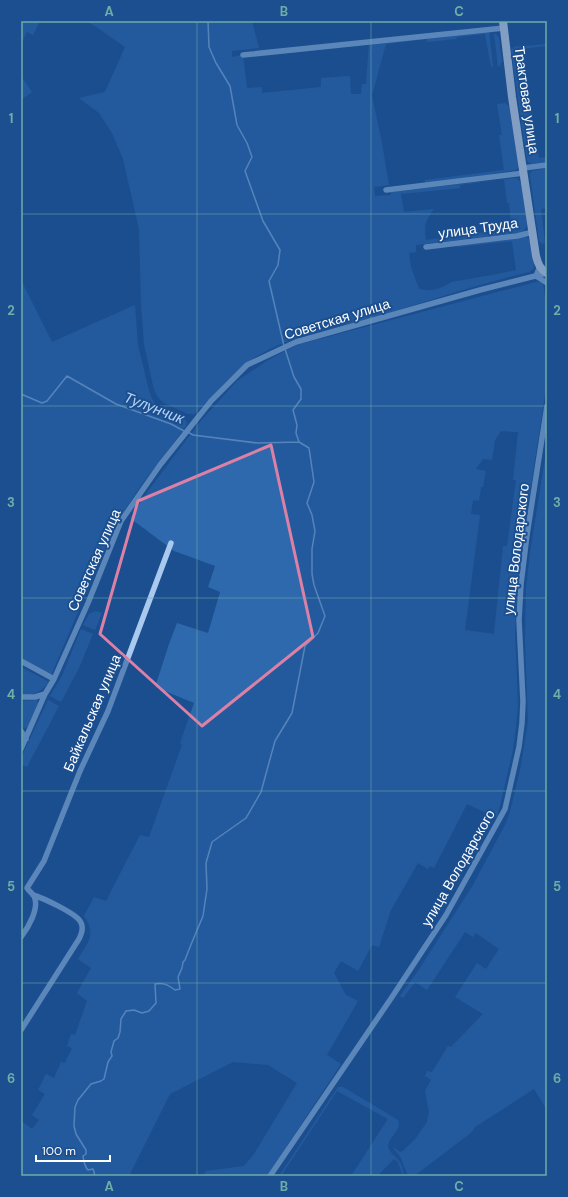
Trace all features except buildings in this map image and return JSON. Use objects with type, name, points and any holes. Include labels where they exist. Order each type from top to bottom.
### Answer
[{"type":"highway","name":"Трактовая улица","points":[[503,25],[536,256],[542,270],[547,273]]},
{"type":"street","points":[[243,55],[258,52],[503,25]]},
{"type":"street","points":[[386,190],[524,170],[547,165]]},
{"type":"street","name":"улица Труда","points":[[426,247],[517,236],[533,232]]},
{"type":"street","points":[[540,266],[536,276],[547,283]]},
{"type":"street","name":"Советская улица","points":[[21,749],[88,602],[121,521],[160,465],[211,401],[247,365],[296,342],[480,290],[547,273]]},
{"type":"street","name":"улица Володарского","points":[[270,1176],[388,1004],[446,915],[505,809],[520,747],[523,701],[519,620],[521,584],[547,406]]},
{"type":"street","name":"Байкальская улица","points":[[33,895],[27,888],[44,861],[80,771],[108,711],[171,543]]},
{"type":"street","points":[[21,661],[54,679]]},
{"type":"street","points":[[21,697],[35,697],[45,694]]},
{"type":"street","points":[[21,731],[26,739]]},
{"type":"street","points":[[21,937],[32,919],[35,907],[35,897],[33,895]]},
{"type":"street","points":[[21,1030],[79,938],[82,927],[80,920],[76,916],[44,899],[33,895]]},
{"type":"highlighted area","points":[[271,445],[313,637],[202,726],[100,634],[138,501]]},
{"type":"shaded area","points":[[21,21],[40,21],[33,35],[27,32],[21,44]]},
{"type":"shaded area","points":[[86,21],[252,21],[259,48],[232,51],[232,57],[243,55],[247,88],[262,87],[262,93],[321,87],[321,78],[350,76],[351,94],[361,94],[362,84],[366,84],[369,43],[489,31],[493,66],[491,67],[485,34],[427,42],[427,39],[386,44],[372,95],[389,185],[374,187],[375,196],[391,195],[391,192],[494,180],[460,185],[460,188],[401,194],[404,212],[434,209],[426,224],[426,240],[486,232],[487,234],[512,231],[509,203],[507,203],[504,179],[518,179],[521,184],[527,225],[523,231],[519,233],[416,245],[416,252],[409,253],[411,267],[419,289],[427,290],[440,288],[451,282],[516,270],[512,241],[457,246],[525,237],[528,238],[531,243],[533,269],[529,272],[469,288],[368,319],[312,333],[285,342],[259,355],[241,368],[194,414],[188,414],[164,403],[154,390],[144,344],[141,303],[139,229],[123,159],[112,133],[99,113],[79,98],[105,92],[125,47]]},
{"type":"shaded area","points":[[494,33],[499,38],[502,61],[498,67]]},
{"type":"shaded area","points":[[547,44],[547,46],[521,49],[539,158],[547,157],[547,162],[534,164],[527,161],[511,50],[514,47]]},
{"type":"shaded area","points":[[21,76],[32,92],[21,100]]},
{"type":"shaded area","points":[[505,103],[509,106],[519,166],[516,170],[425,184],[425,180],[504,170],[499,135],[502,135],[497,104]]},
{"type":"shaded area","points":[[547,168],[547,208],[541,209],[545,243],[542,244],[539,241],[530,174],[532,171]]},
{"type":"shaded area","points":[[21,280],[52,342],[135,305],[138,345],[152,399],[159,408],[169,414],[184,419],[187,422],[186,426],[140,487],[116,523],[51,675],[21,658]]},
{"type":"shaded area","points":[[536,282],[542,282],[543,284],[547,308],[547,382],[521,550],[515,633],[518,705],[516,726],[513,750],[497,818],[467,804],[434,868],[430,866],[428,869],[418,863],[391,910],[379,947],[372,945],[358,971],[341,961],[334,973],[346,995],[358,1001],[327,1055],[341,1064],[267,1176],[203,1176],[206,1171],[244,1166],[254,1154],[297,1083],[268,1065],[233,1062],[170,1094],[130,1174],[132,1176],[21,1176],[21,1121],[32,1129],[39,1120],[32,1115],[45,1094],[38,1090],[46,1074],[54,1078],[61,1062],[65,1063],[72,1048],[67,1046],[71,1034],[75,1035],[87,1001],[77,993],[91,968],[78,959],[90,938],[90,928],[84,916],[94,897],[106,901],[140,835],[149,837],[182,745],[180,743],[194,703],[155,687],[169,644],[177,623],[208,633],[220,592],[208,587],[215,566],[174,551],[130,518],[148,491],[200,422],[237,381],[270,359],[297,345]],"holes":[[[501,431],[518,432],[513,480],[516,480],[507,546],[503,546],[494,634],[465,630],[480,515],[471,514],[473,500],[479,501],[481,487],[483,487],[486,471],[476,469],[483,459],[492,460],[495,440]]]},
{"type":"shaded area","points":[[547,446],[547,1110],[534,1089],[475,1127],[472,1132],[414,1176],[408,1176],[400,1156],[393,1147],[400,1152],[403,1151],[416,1138],[427,1122],[429,1112],[425,1091],[431,1080],[425,1076],[427,1071],[432,1072],[448,1046],[451,1047],[483,1014],[455,997],[477,963],[486,969],[499,949],[476,933],[473,937],[465,932],[427,990],[415,982],[403,998],[400,996],[420,968],[473,885],[506,823],[510,812],[521,766],[528,721],[525,641],[526,589],[530,553]]},
{"type":"shaded area","points":[[96,611],[102,613],[95,630],[83,625],[89,614]]},
{"type":"shaded area","points":[[81,629],[93,634],[79,668],[61,702],[50,696],[62,676]]},
{"type":"shaded area","points":[[21,667],[49,682],[37,692],[30,695],[21,696]]},
{"type":"shaded area","points":[[37,700],[38,704],[28,727],[24,728],[21,725],[21,701]]},
{"type":"shaded area","points":[[48,700],[59,706],[27,767],[21,764],[21,758]]},
{"type":"shaded area","points":[[338,1087],[343,1087],[398,1120],[399,1124],[397,1130],[389,1142],[388,1148],[398,1159],[404,1176],[398,1162],[394,1159],[377,1176],[351,1176],[388,1119],[337,1091],[281,1176],[279,1176]]},
{"type":"waterway","points":[[208,21],[209,47],[216,63],[230,86],[237,125],[247,143],[252,157],[245,171],[263,221],[280,250],[278,265],[269,281],[284,346]]},
{"type":"waterway","points":[[95,1176],[93,1169],[88,1170],[84,1163],[83,1156],[86,1154],[86,1150],[76,1134],[74,1126],[75,1107],[78,1100],[91,1084],[104,1079],[108,1062],[112,1056],[111,1052],[114,1041],[118,1038],[120,1032],[121,1019],[126,1011],[134,1010],[142,1013],[149,1011],[156,1003],[155,984],[161,983],[175,990],[180,989],[178,977],[203,916],[207,889],[206,863],[212,842],[246,818],[261,792],[275,741],[292,713],[305,646],[318,633],[325,616],[314,585],[312,574],[312,549],[315,531],[312,515],[307,503],[314,482],[309,448],[299,442],[296,433],[297,425],[293,410],[301,399],[301,389],[294,377],[285,349]]},
{"type":"waterway","name":"Тулунчик","points":[[21,394],[42,403],[47,401],[67,376],[116,404],[171,424],[184,431]]},
{"type":"waterway","name":"Тулунчик","points":[[188,432],[193,435],[257,443],[299,442]]}]
